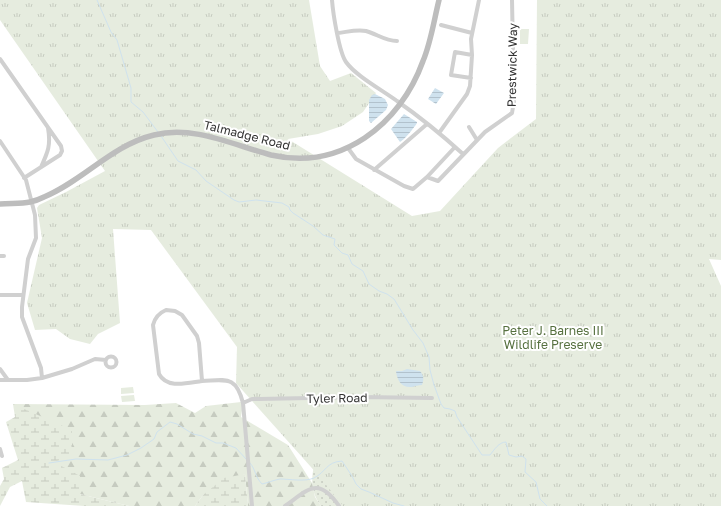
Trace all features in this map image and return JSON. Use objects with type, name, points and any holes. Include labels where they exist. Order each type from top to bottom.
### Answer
[{"type":"street","points":[[332,0],[341,52],[346,62],[367,80],[439,133],[463,154]]},
{"type":"street","name":"Talmadge Road","points":[[0,204],[30,202],[68,186],[106,159],[142,138],[163,133],[193,133],[284,157],[320,157],[348,148],[361,141],[379,127],[401,104],[424,61],[439,0]]},
{"type":"street","points":[[439,133],[467,94],[471,78],[471,39],[479,0]]},
{"type":"street","name":"Prestwick Way","points":[[348,148],[356,159],[404,186],[413,189],[427,177],[438,181],[485,132],[512,113],[514,101],[512,0]]},
{"type":"street","points":[[441,25],[472,33]]},
{"type":"street","points":[[338,33],[365,31],[386,40],[397,42]]},
{"type":"street","points":[[471,78],[451,75],[455,52],[472,55]]},
{"type":"street","points":[[0,59],[61,146],[62,151],[60,155],[24,178]]},
{"type":"street","points":[[374,170],[427,124]]},
{"type":"street","points":[[41,167],[50,147],[47,126]]},
{"type":"street","points":[[469,127],[477,140]]},
{"type":"street","points":[[0,141],[24,178],[34,215],[36,238],[28,259],[22,296],[22,317],[41,368],[42,378]]},
{"type":"street","points":[[427,177],[455,147]]},
{"type":"street","points":[[0,295],[22,296]]},
{"type":"street","points":[[202,381],[199,343],[195,333],[179,312],[166,310],[159,313],[154,320],[153,325],[158,369],[161,377],[170,383],[226,380],[238,388],[243,403],[252,506]]},
{"type":"street","points":[[0,380],[42,378],[72,369],[96,358],[106,360]]},
{"type":"street","points":[[0,369],[8,380]]},
{"type":"street","name":"Tyler Road","points":[[243,403],[259,398],[432,398]]},
{"type":"street","points":[[0,449],[2,456]]},
{"type":"street","points":[[285,506],[314,487],[326,490],[339,506]]},
{"type":"green space","name":"Peter J. Barnes III Wildlife Preserve","points":[[0,0],[309,0],[320,66],[330,81],[351,73],[376,93],[363,112],[342,126],[318,134],[288,139],[412,216],[440,211],[498,148],[536,119],[537,0],[721,0],[721,260],[709,259],[721,286],[721,506],[343,506],[319,476],[236,383],[237,347],[151,230],[113,229],[120,323],[98,334],[90,344],[70,339],[56,329],[35,330],[27,303],[42,238],[37,208],[39,205],[105,171],[0,20]]},
{"type":"green space","points":[[520,29],[529,29],[528,44],[520,44]]},
{"type":"green space","points":[[133,387],[134,393],[121,394],[121,388]]},
{"type":"green space","points":[[134,395],[135,401],[122,402],[121,396]]},
{"type":"green space","points":[[176,403],[195,413],[206,406],[243,403],[241,417],[288,445],[312,483],[315,497],[321,506],[248,506],[245,474],[203,495],[195,506],[129,506],[80,494],[53,462],[13,404],[145,405]]},
{"type":"green space","points":[[13,404],[72,430],[72,456],[54,462],[80,476],[80,494],[129,506],[84,506],[26,502],[22,481],[10,487],[0,506],[0,486],[4,479],[2,468],[18,460],[6,422],[15,417]]},
{"type":"green space","points":[[317,450],[361,506],[321,506],[314,492],[312,479]]},
{"type":"green space","points":[[245,474],[248,506],[195,506],[203,495],[224,478]]},
{"type":"water","points":[[435,88],[444,93],[436,104],[428,99]]},
{"type":"water","points":[[375,94],[385,99],[388,105],[386,110],[371,123],[369,121],[369,100],[372,95]]},
{"type":"water","points":[[404,114],[417,123],[409,134],[400,142],[391,129]]},
{"type":"water","points":[[407,369],[420,371],[423,378],[422,385],[408,387],[400,383],[396,371]]},
{"type":"waterway","points":[[97,0],[111,32],[117,40],[131,88],[131,102],[143,112],[158,132]]},
{"type":"waterway","points":[[161,136],[178,161],[196,170],[206,181],[234,200],[239,202],[256,200],[282,203],[323,235],[335,239],[334,245],[342,253],[348,255],[352,264],[363,271],[369,284],[394,299],[423,343],[429,357],[430,370],[434,385],[444,408],[455,411],[457,417],[482,455],[490,455],[499,445],[506,442],[509,455],[516,457],[522,456],[526,459],[525,472],[536,482],[540,499],[547,506]]},
{"type":"waterway","points":[[49,463],[76,459],[108,460],[127,455],[154,439],[157,432],[170,422],[177,424],[193,434],[202,436],[216,443],[223,443],[236,448],[246,459]]},
{"type":"waterway","points":[[250,463],[262,484],[280,479],[302,480],[314,478],[329,465],[342,461],[356,484],[361,489],[393,503],[404,506]]}]
